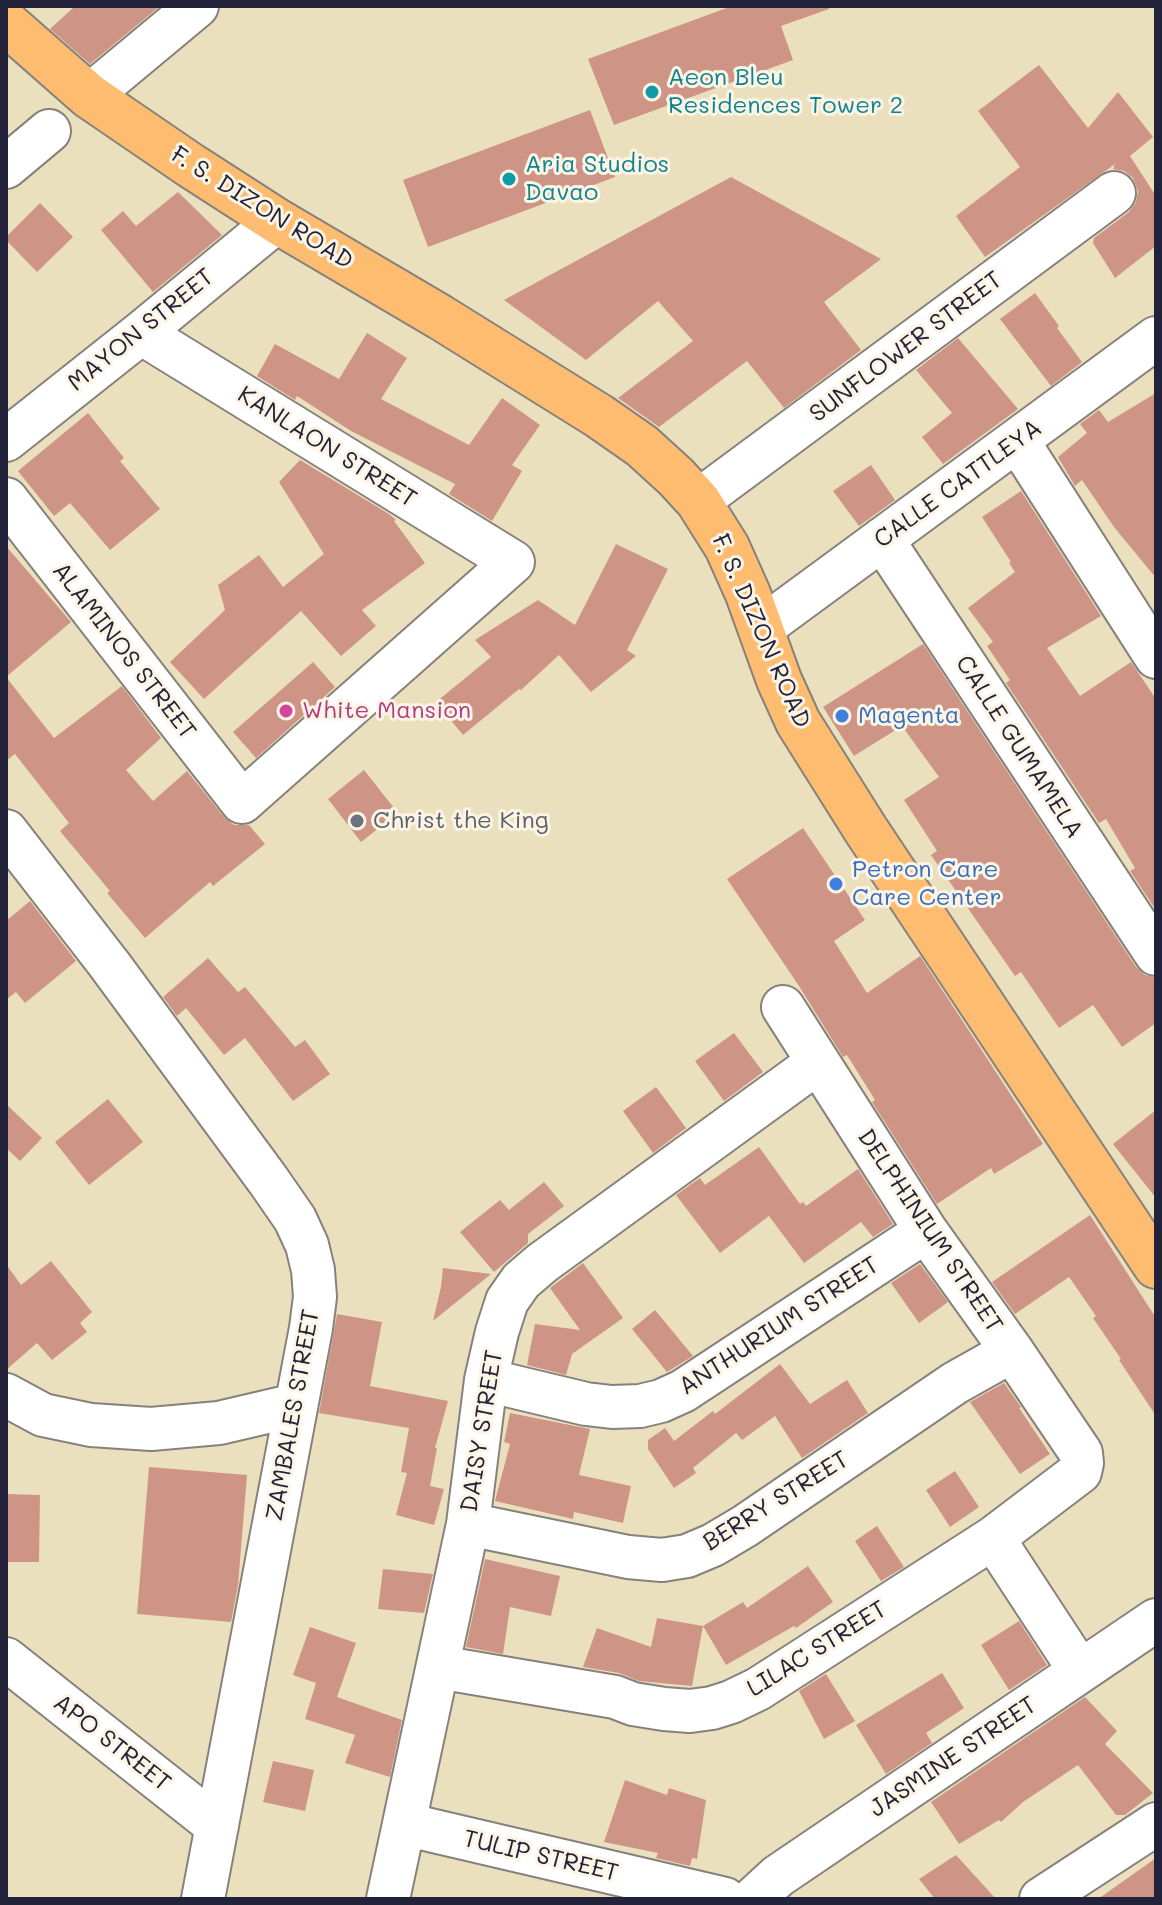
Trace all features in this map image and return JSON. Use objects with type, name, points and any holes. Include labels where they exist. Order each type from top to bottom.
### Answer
[{"type":"main road","name":"F. S. DIZON ROAD","points":[[6,23],[89,96],[277,221],[599,416],[642,446],[676,477],[698,501],[727,547],[798,722],[866,830],[1156,1266]]},
{"type":"street","points":[[89,96],[197,6]]},
{"type":"street","points":[[6,167],[49,131]]},
{"type":"street","name":"SUNFLOWER STREET","points":[[698,501],[1114,193]]},
{"type":"street","name":"MAYON STREET","points":[[6,440],[277,221]]},
{"type":"street","name":"KANLAON STREET","points":[[141,333],[513,562],[242,802]]},
{"type":"street","name":"CALLE CATTLEYA","points":[[760,629],[1017,440],[1154,344]]},
{"type":"street","points":[[1017,440],[1156,657]]},
{"type":"street","name":"ALAMINOS STREET","points":[[6,499],[242,802]]},
{"type":"street","name":"CALLE GUMAMELA","points":[[882,539],[1156,954]]},
{"type":"street","name":"ZAMBALES STREET","points":[[6,831],[109,964],[295,1219],[307,1245],[313,1270],[315,1297],[311,1328],[203,1899]]},
{"type":"street","name":"DELPHINIUM STREET","points":[[783,1007],[926,1231],[1081,1453]]},
{"type":"street","name":"DAISY STREET","points":[[388,1899],[468,1524],[486,1380],[507,1301],[521,1281],[542,1263],[817,1063]]},
{"type":"street","name":"ANTHURIUM STREET","points":[[486,1380],[599,1406],[640,1406],[661,1401],[683,1391],[926,1231]]},
{"type":"street","name":"BERRY STREET","points":[[468,1524],[628,1557],[662,1560],[687,1556],[745,1526],[955,1383],[1012,1351]]},
{"type":"street","points":[[6,1395],[43,1415],[91,1425],[151,1429],[219,1423],[296,1405]]},
{"type":"street","name":"LILAC STREET","points":[[438,1667],[615,1697],[633,1704],[690,1711],[731,1702],[758,1689],[993,1538],[1080,1472],[1081,1453]]},
{"type":"street","points":[[993,1538],[1080,1671]]},
{"type":"street","name":"JASMINE STREET","points":[[753,1899],[778,1876],[1156,1620]]},
{"type":"street","name":"APO STREET","points":[[6,1659],[217,1826]]},
{"type":"street","name":"TULIP STREET","points":[[404,1824],[725,1899]]},
{"type":"street","points":[[1041,1899],[1156,1824]]},
{"type":"building","points":[[75,6],[160,6],[90,64],[50,29]]},
{"type":"building","name":"Aeon Bleu Residences Tower 2","points":[[732,6],[828,6],[829,9],[781,26],[793,60],[614,125],[588,59]]},
{"type":"building","points":[[1039,65],[1088,128],[1118,92],[1153,137],[1130,156],[1156,196],[1156,246],[1115,278],[1093,243],[1094,238],[1129,212],[1136,202],[1138,191],[1133,178],[1124,171],[1113,169],[1115,164],[985,257],[956,216],[1020,167],[978,111]]},
{"type":"building","name":"Aria Studios Davao","points":[[590,110],[615,177],[428,247],[403,180]]},
{"type":"building","points":[[731,177],[881,259],[824,302],[861,350],[784,408],[747,361],[659,427],[618,398],[693,341],[658,301],[586,360],[504,300]]},
{"type":"building","points":[[178,192],[222,235],[153,292],[101,230],[123,211],[136,226]]},
{"type":"building","points":[[40,203],[73,237],[37,272],[6,237]]},
{"type":"building","points":[[1035,293],[1082,362],[1051,386],[1000,319]]},
{"type":"building","points":[[367,333],[407,358],[381,399],[469,445],[502,398],[540,425],[512,465],[522,471],[492,521],[449,494],[455,484],[351,431],[297,396],[295,400],[257,376],[275,344],[339,379]]},
{"type":"building","points":[[958,338],[1018,409],[943,464],[922,437],[952,413],[916,370]]},
{"type":"building","points":[[1156,393],[1156,578],[1114,527],[1082,480],[1075,486],[1058,457],[1087,433],[1080,424],[1099,410],[1108,422]]},
{"type":"building","points":[[88,413],[124,458],[120,461],[160,509],[110,550],[70,503],[54,516],[18,471]]},
{"type":"building","points":[[300,460],[389,514],[425,563],[362,610],[376,626],[341,656],[301,611],[204,699],[170,662],[225,610],[218,585],[259,555],[283,587],[324,554],[279,482]]},
{"type":"building","points":[[871,465],[895,500],[859,526],[833,491]]},
{"type":"building","points":[[1021,491],[1101,616],[1047,648],[1080,696],[1131,662],[1156,699],[1156,910],[1130,871],[1135,868],[1106,819],[1099,823],[1006,683],[1010,680],[987,646],[993,642],[968,608],[1015,572],[982,517]]},
{"type":"building","points":[[616,544],[668,569],[627,650],[636,656],[591,692],[559,655],[521,690],[463,735],[436,702],[491,657],[475,640],[538,600],[575,625]]},
{"type":"building","points":[[6,546],[71,622],[6,677]]},
{"type":"building","points":[[923,644],[1136,967],[1145,975],[1156,978],[1156,1023],[1122,1047],[1093,1005],[1059,1028],[1021,972],[1015,976],[931,855],[937,851],[904,800],[939,777],[902,726],[854,756],[823,707]]},
{"type":"building","points":[[313,662],[335,687],[256,758],[233,732]]},
{"type":"building","points":[[6,677],[54,738],[122,686],[161,738],[126,770],[153,801],[187,771],[224,817],[234,825],[249,825],[265,844],[213,886],[210,882],[145,938],[60,831],[69,823],[15,754],[6,761]]},
{"type":"building","points":[[364,770],[398,813],[361,842],[328,799]]},
{"type":"building","points":[[803,828],[865,920],[834,941],[867,993],[920,956],[1043,1144],[994,1174],[991,1168],[937,1204],[872,1102],[875,1100],[847,1055],[843,1057],[727,879]]},
{"type":"building","points":[[30,901],[76,961],[25,1003],[16,992],[6,1000],[6,921]]},
{"type":"building","points":[[208,958],[238,992],[245,987],[295,1047],[305,1040],[330,1074],[293,1101],[245,1038],[224,1055],[186,1008],[177,1016],[163,997]]},
{"type":"building","points":[[734,1033],[763,1072],[724,1101],[695,1061]]},
{"type":"building","points":[[656,1087],[686,1128],[653,1153],[623,1111]]},
{"type":"building","points":[[108,1099],[143,1142],[89,1185],[55,1142]]},
{"type":"building","points":[[6,1104],[42,1138],[20,1161],[6,1148]]},
{"type":"building","points":[[1156,1110],[1156,1198],[1113,1144]]},
{"type":"building","points":[[759,1147],[800,1204],[803,1202],[806,1206],[858,1169],[893,1224],[873,1237],[861,1222],[804,1263],[769,1216],[720,1253],[676,1195],[700,1178],[705,1185]]},
{"type":"building","points":[[544,1182],[564,1206],[528,1234],[528,1243],[494,1272],[460,1232],[500,1200],[509,1210]]},
{"type":"building","points":[[1090,1215],[1156,1318],[1156,1416],[1069,1277],[1015,1314],[992,1282]]},
{"type":"building","points":[[51,1261],[92,1312],[80,1323],[87,1332],[52,1360],[37,1343],[6,1370],[6,1264],[21,1285]]},
{"type":"building","points":[[583,1263],[623,1318],[572,1354],[566,1375],[527,1365],[535,1324],[580,1330],[550,1288]]},
{"type":"building","points":[[920,1264],[948,1302],[919,1323],[891,1283]]},
{"type":"building","points":[[443,1268],[491,1274],[433,1321],[441,1287]]},
{"type":"building","points":[[655,1310],[693,1356],[667,1372],[632,1329]]},
{"type":"building","points":[[337,1314],[382,1322],[370,1386],[448,1401],[435,1448],[430,1486],[444,1489],[434,1525],[396,1515],[407,1473],[401,1472],[409,1428],[319,1413]]},
{"type":"building","points":[[780,1364],[810,1404],[847,1380],[868,1413],[802,1458],[775,1416],[742,1440],[736,1433],[693,1468],[696,1473],[674,1488],[648,1449],[648,1440],[665,1428],[674,1441]]},
{"type":"building","points":[[1004,1383],[1050,1454],[1020,1474],[970,1402]]},
{"type":"building","points":[[510,1413],[590,1429],[579,1475],[631,1486],[623,1523],[574,1512],[573,1519],[495,1501],[510,1444],[504,1442]]},
{"type":"building","points":[[149,1467],[247,1475],[238,1585],[231,1622],[137,1614]]},
{"type":"building","points":[[955,1471],[979,1507],[950,1527],[926,1490]]},
{"type":"building","points":[[6,1494],[40,1495],[39,1562],[6,1562]]},
{"type":"building","points":[[877,1526],[904,1567],[881,1581],[855,1541]]},
{"type":"building","points":[[485,1559],[560,1576],[551,1616],[510,1607],[503,1654],[466,1647]]},
{"type":"building","points":[[808,1566],[833,1602],[796,1628],[794,1626],[726,1665],[703,1626],[743,1602],[747,1608]]},
{"type":"building","points":[[383,1569],[433,1574],[424,1613],[378,1609]]},
{"type":"building","points":[[657,1618],[703,1626],[692,1686],[639,1681],[619,1673],[583,1667],[597,1628],[651,1647]]},
{"type":"building","points":[[1019,1621],[1047,1665],[1009,1690],[981,1645]]},
{"type":"building","points":[[310,1627],[356,1643],[337,1697],[402,1720],[390,1777],[345,1763],[355,1735],[305,1719],[316,1683],[293,1675]]},
{"type":"building","points":[[942,1673],[964,1708],[926,1733],[932,1743],[886,1774],[856,1725]]},
{"type":"building","points":[[826,1674],[855,1721],[824,1739],[799,1691]]},
{"type":"building","points":[[1085,1697],[1117,1731],[1105,1744],[1153,1793],[1125,1815],[1116,1815],[1078,1765],[1023,1802],[1001,1822],[999,1820],[959,1844],[931,1802]]},
{"type":"building","points":[[273,1761],[314,1770],[305,1811],[263,1802]]},
{"type":"building","points":[[625,1780],[667,1795],[669,1788],[706,1800],[697,1859],[692,1858],[690,1866],[656,1858],[658,1853],[604,1842]]},
{"type":"building","points":[[956,1855],[996,1899],[935,1899],[919,1879]]},
{"type":"building","points":[[1156,1858],[1156,1899],[1098,1899]]},
{"type":"place","name":"Aeon Bleu Residences Tower 2","points":[[652,92]]},
{"type":"place","name":"Aria Studios Davao","points":[[509,179]]},
{"type":"place","name":"White Mansion","points":[[286,711]]},
{"type":"place","name":"Magenta","points":[[842,716]]},
{"type":"place","name":"Christ the King","points":[[357,821]]},
{"type":"place","name":"Petron Care Care Center","points":[[836,884]]}]
